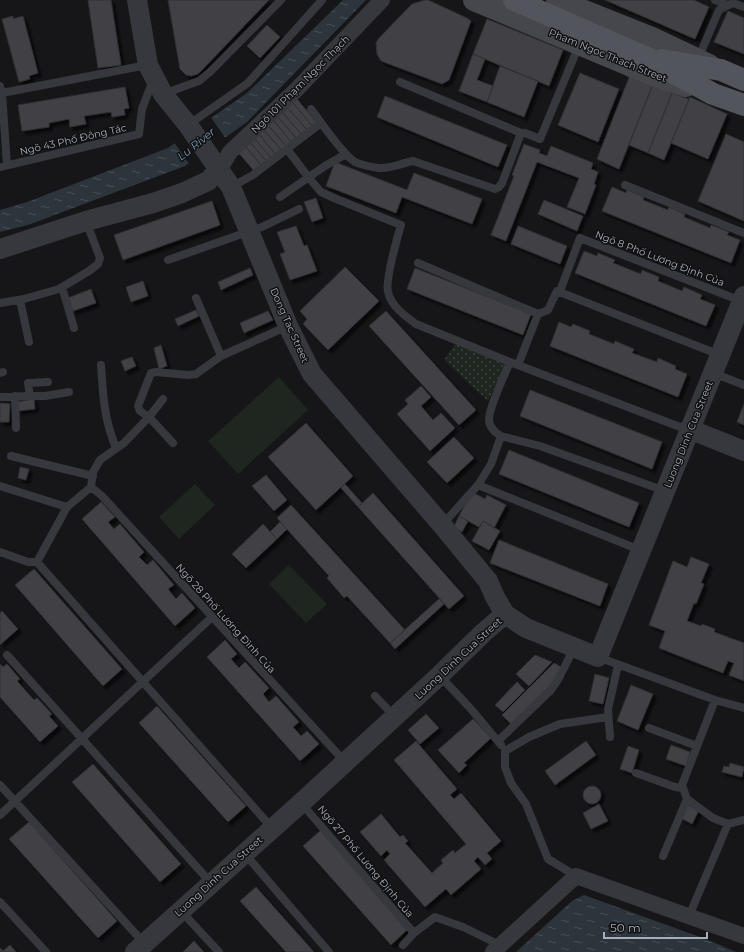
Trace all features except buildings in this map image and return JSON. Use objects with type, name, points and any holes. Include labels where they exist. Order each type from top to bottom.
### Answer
[{"type":"main road","name":"Pham Ngoc Thach Street","points":[[474,0],[658,77],[713,94],[744,106]]},
{"type":"main road","points":[[514,0],[645,57],[713,94]]},
{"type":"main road","points":[[557,0],[652,38],[744,80]]},
{"type":"main road","points":[[645,57],[721,70]]},
{"type":"street","name":"Dong Tac Street","points":[[137,0],[155,79],[232,187],[288,326],[312,374],[442,525],[488,582],[495,597],[506,614]]},
{"type":"street","name":"Ngõ 101 Phạm Ngọc Thạch","points":[[215,164],[230,152],[295,91],[382,0]]},
{"type":"street","points":[[0,249],[86,221],[182,193],[208,181],[215,164]]},
{"type":"street","name":"Luong Dinh Cua Street","points":[[139,948],[272,828],[302,803],[483,633],[506,614],[526,628],[598,657],[743,298]]},
{"type":"street","points":[[689,430],[744,451]]},
{"type":"street","points":[[497,948],[576,876],[744,936]]},
{"type":"lane","points":[[3,166],[1,89],[155,79],[199,81],[210,72],[281,0]]},
{"type":"lane","points":[[188,125],[248,83],[322,0]]},
{"type":"lane","points":[[715,0],[728,5]]},
{"type":"lane","points":[[698,59],[719,10],[733,3],[744,7]]},
{"type":"lane","points":[[400,82],[521,133],[525,133],[540,139],[579,44]]},
{"type":"lane","name":"Ngõ 43 Phố Đông Tác","points":[[3,166],[139,134],[142,109],[155,79]]},
{"type":"lane","points":[[311,109],[346,154],[355,162],[380,168],[392,167],[413,161],[495,188],[499,187],[502,183],[521,133]]},
{"type":"lane","points":[[232,187],[253,175],[322,123]]},
{"type":"lane","points":[[287,149],[321,192],[401,225],[388,281],[388,292],[394,304],[402,313],[416,324],[514,364],[689,430]]},
{"type":"lane","points":[[280,197],[325,166],[346,154]]},
{"type":"lane","points":[[625,186],[744,233]]},
{"type":"lane","points":[[168,260],[262,227],[299,209]]},
{"type":"lane","points":[[0,303],[20,300],[62,287],[98,264],[100,258],[86,221]]},
{"type":"lane","name":"Ngõ 8 Phố Lương Định Của","points":[[560,291],[580,238],[743,298]]},
{"type":"lane","points":[[418,263],[538,314]]},
{"type":"lane","points":[[62,287],[74,328]]},
{"type":"lane","points":[[665,491],[540,446],[501,436],[493,431],[488,419],[492,406],[538,314],[548,310],[557,291],[720,355]]},
{"type":"lane","points":[[196,298],[221,356]]},
{"type":"lane","points":[[20,300],[29,342]]},
{"type":"lane","points":[[173,443],[149,417],[140,411],[138,406],[151,373],[196,374],[221,356],[288,326]]},
{"type":"lane","points":[[101,365],[104,406],[109,431],[116,448]]},
{"type":"lane","points":[[713,373],[744,385]]},
{"type":"lane","points":[[30,396],[28,383],[48,382]]},
{"type":"lane","points":[[0,397],[46,396],[69,392]]},
{"type":"lane","points":[[15,396],[16,428]]},
{"type":"lane","points":[[37,562],[66,507],[91,487],[93,472],[100,460],[124,443],[149,417],[163,399]]},
{"type":"lane","points":[[442,525],[450,518],[478,485],[491,464],[501,436]]},
{"type":"lane","points":[[11,456],[93,476]]},
{"type":"lane","points":[[478,485],[642,550]]},
{"type":"lane","points":[[0,486],[66,507]]},
{"type":"lane","name":"Ngõ 28 Phố Lương Đình Của","points":[[91,487],[102,496],[344,762]]},
{"type":"lane","points":[[0,552],[28,562],[37,562],[272,828]]},
{"type":"lane","points":[[0,815],[212,617]]},
{"type":"lane","points":[[498,742],[551,690],[558,680],[574,648]]},
{"type":"lane","points":[[7,656],[211,883]]},
{"type":"lane","points":[[598,657],[715,700],[744,708]]},
{"type":"lane","points":[[610,736],[608,709],[618,665]]},
{"type":"lane","points":[[440,675],[505,751],[505,767],[511,783],[526,804],[548,859],[576,876]]},
{"type":"lane","points":[[375,696],[394,716]]},
{"type":"lane","points":[[715,700],[682,785],[687,799],[713,818],[728,824],[744,820]]},
{"type":"lane","points":[[505,751],[560,724],[608,717]]},
{"type":"lane","points":[[649,728],[697,746]]},
{"type":"lane","points":[[636,773],[675,787],[683,788]]},
{"type":"lane","points":[[0,785],[139,948]]},
{"type":"lane","points":[[663,856],[687,799]]},
{"type":"lane","name":"Ngõ 27 Phố Lương Định Của","points":[[302,803],[414,933]]},
{"type":"lane","points":[[689,916],[728,824]]},
{"type":"lane","points":[[244,853],[329,952]]},
{"type":"lane","points":[[0,902],[46,952]]},
{"type":"lane","points":[[180,910],[219,952]]},
{"type":"lane","points":[[403,945],[414,933],[435,917],[463,927],[497,948]]},
{"type":"shaded area","points":[[455,344],[506,364],[488,401],[444,360]]},
{"type":"shaded area","points":[[279,377],[308,410],[238,474],[208,441]]},
{"type":"shaded area","points":[[195,484],[215,505],[179,539],[159,517]]},
{"type":"shaded area","points":[[289,565],[327,604],[306,623],[269,584]]},
{"type":"water","name":"Lu River","points":[[343,0],[366,0],[247,122],[185,166],[28,225],[0,232],[0,210],[27,202],[168,148],[247,93]]},
{"type":"water","points":[[584,895],[708,940],[736,952],[516,952],[572,901]]},
{"type":"pier","points":[[210,116],[226,139],[190,165],[174,142]]}]
